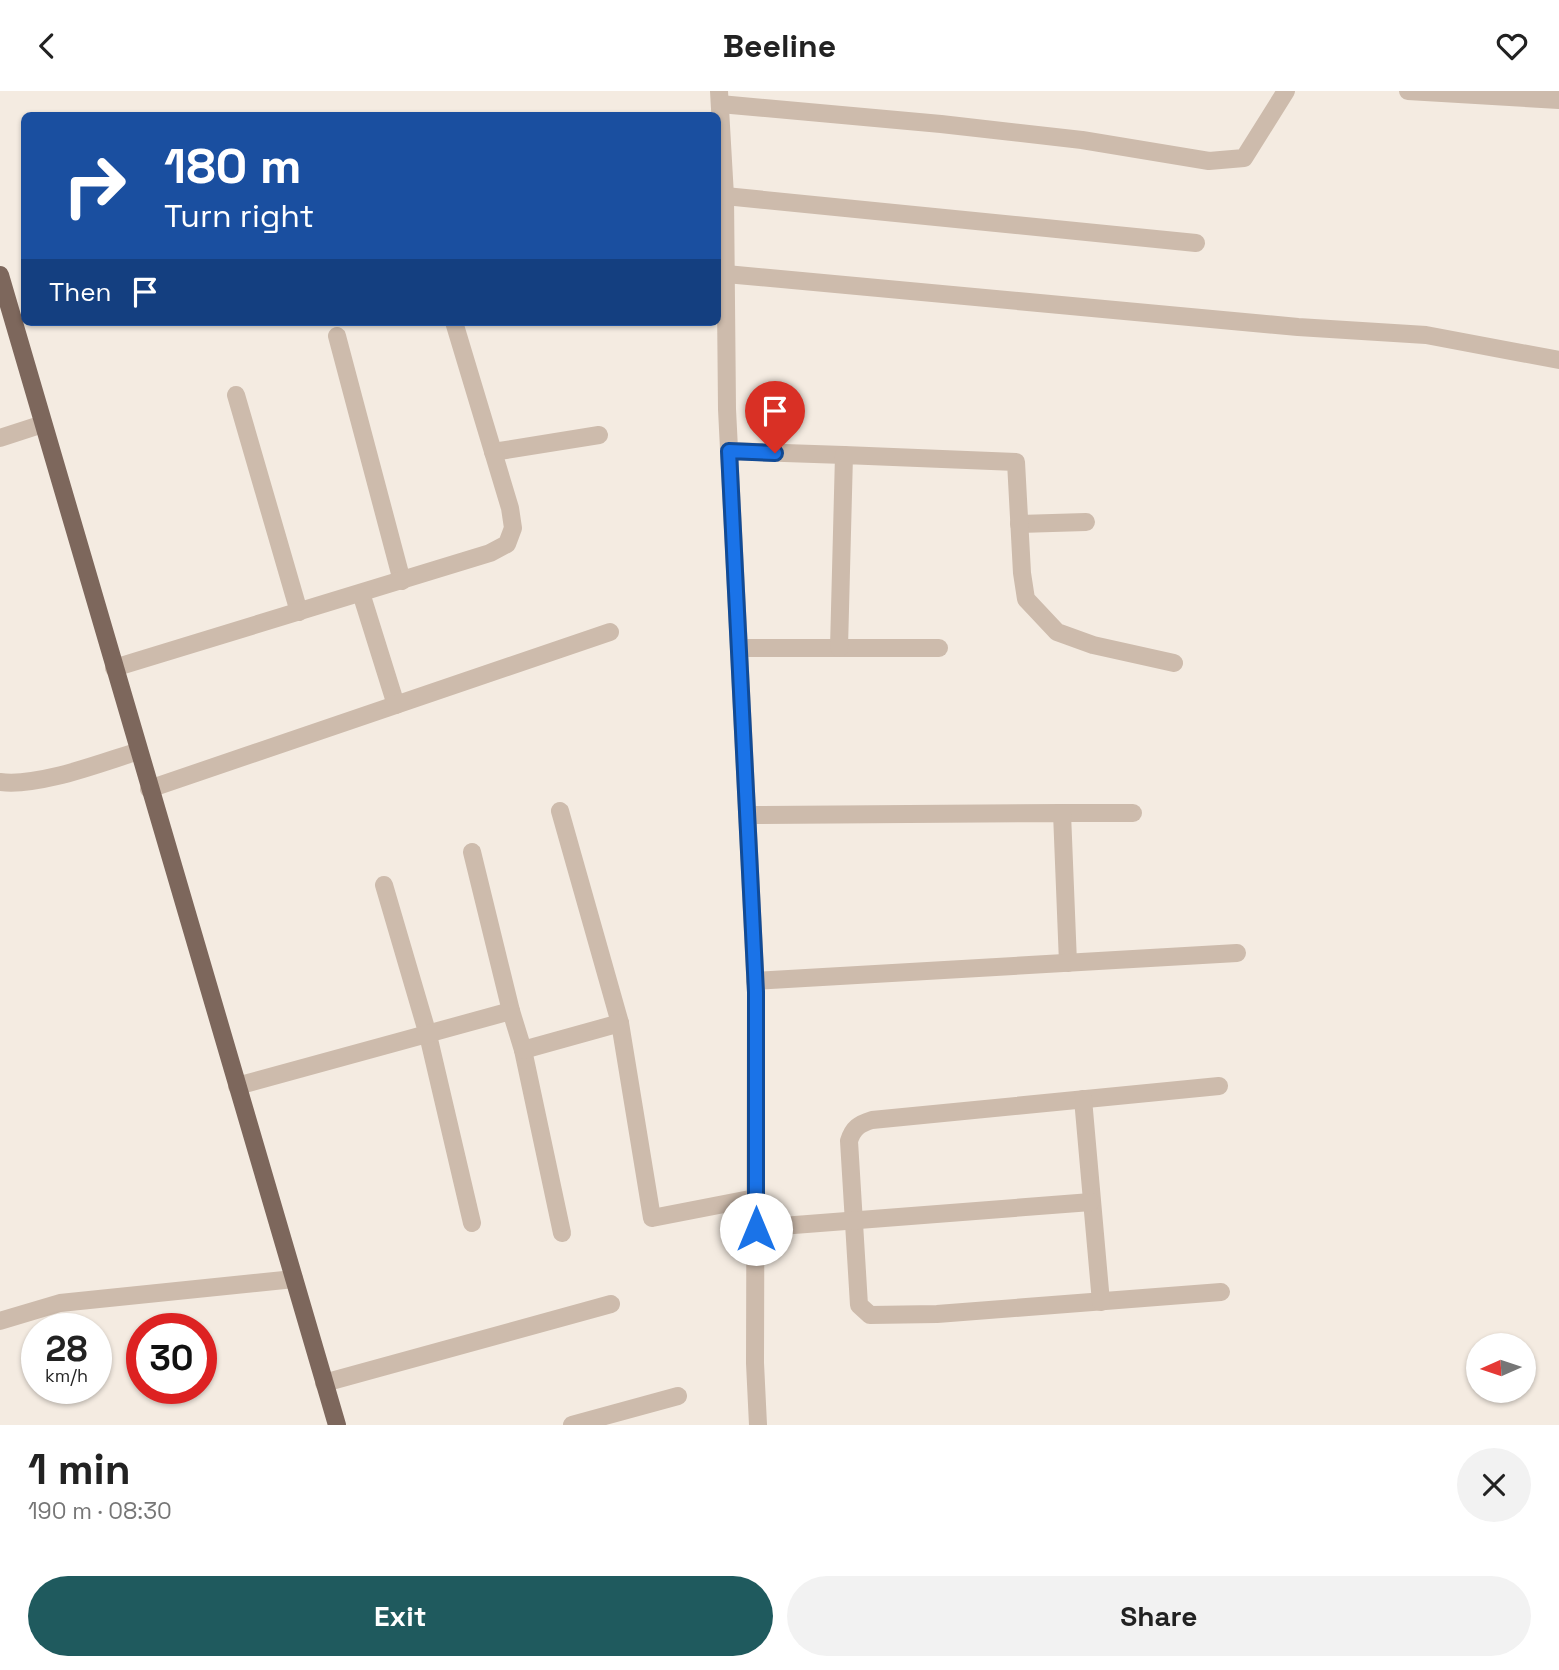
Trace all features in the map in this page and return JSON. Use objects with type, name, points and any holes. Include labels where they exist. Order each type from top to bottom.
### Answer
[{"type":"main road","points":[[0,275],[337,1425]]},
{"type":"street","points":[[720,98],[1082,140],[1209,161],[1244,158],[1286,91]]},
{"type":"street","points":[[1408,91],[1559,100]]},
{"type":"street","points":[[721,118],[725,196],[727,409],[755,981],[755,1363],[758,1425]]},
{"type":"street","points":[[725,196],[1196,243]]},
{"type":"street","points":[[726,274],[1298,327],[1426,335],[1559,361]]},
{"type":"street","points":[[114,668],[490,554],[507,544],[513,528],[510,508],[455,326]]},
{"type":"street","points":[[337,336],[402,580]]},
{"type":"street","points":[[236,395],[299,612]]},
{"type":"street","points":[[0,438],[43,424]]},
{"type":"street","points":[[493,452],[599,435]]},
{"type":"street","points":[[729,451],[1016,462],[1022,573],[1027,599],[1057,632],[1093,645],[1174,663]]},
{"type":"street","points":[[839,648],[844,455]]},
{"type":"street","points":[[1019,524],[1086,522]]},
{"type":"street","points":[[361,593],[396,705]]},
{"type":"street","points":[[149,789],[610,632]]},
{"type":"street","points":[[739,648],[939,648]]},
{"type":"street","points":[[0,782],[28,782],[139,751]]},
{"type":"street","points":[[560,811],[620,1023],[652,1219],[755,1198]]},
{"type":"street","points":[[1062,813],[1068,963]]},
{"type":"street","points":[[747,815],[1133,813]]},
{"type":"street","points":[[472,852],[523,1050],[562,1233]]},
{"type":"street","points":[[384,885],[428,1035],[472,1223]]},
{"type":"street","points":[[755,981],[1237,953]]},
{"type":"street","points":[[237,1086],[511,1011]]},
{"type":"street","points":[[523,1050],[620,1023]]},
{"type":"street","points":[[1219,1086],[872,1120],[859,1125],[851,1133],[849,1141],[859,1305],[870,1315],[937,1314],[1221,1292]]},
{"type":"street","points":[[1083,1099],[1101,1302]]},
{"type":"street","points":[[756,1229],[1091,1202]]},
{"type":"street","points":[[0,1321],[60,1303],[293,1279]]},
{"type":"street","points":[[324,1383],[611,1304]]},
{"type":"street","points":[[572,1425],[678,1396]]},
{"type":"route","points":[[756,1229],[756,992],[729,451],[775,453]]}]
